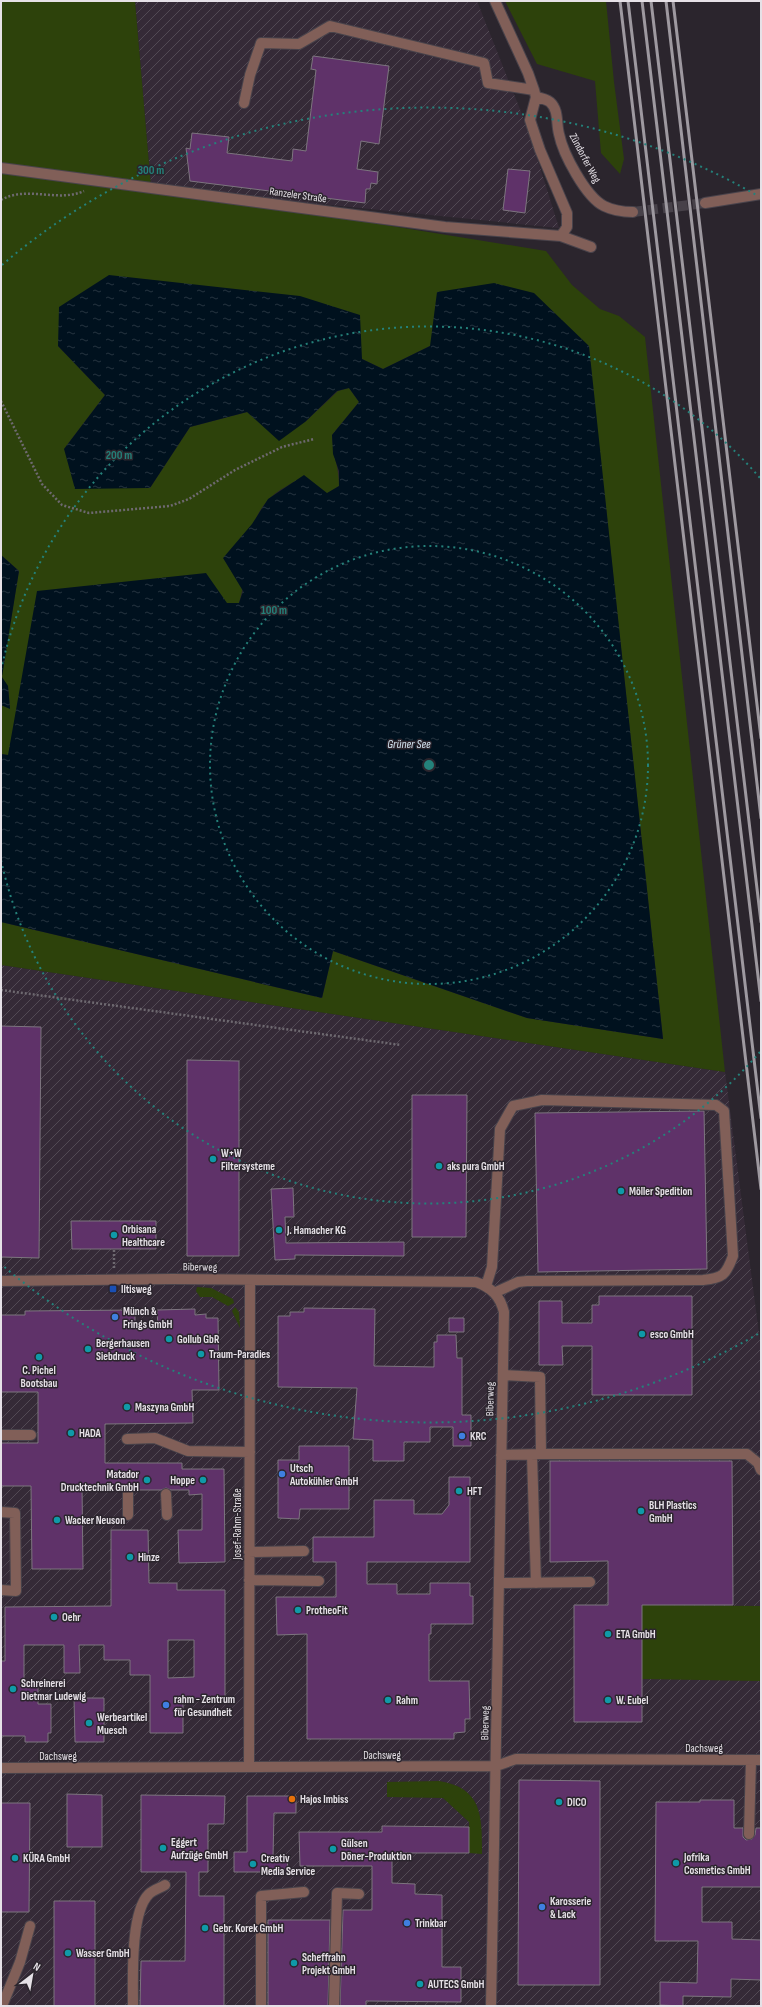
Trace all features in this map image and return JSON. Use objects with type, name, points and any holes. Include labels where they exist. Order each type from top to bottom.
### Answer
[{"type":"street","points":[[495,1],[528,73],[535,93],[530,120],[540,150],[567,213],[567,228],[561,236]]},
{"type":"street","points":[[244,104],[250,74],[261,43],[299,44],[330,26],[484,63],[488,83],[535,93]]},
{"type":"street","name":"Zündorfer Weg","points":[[535,93],[550,103],[556,112],[559,136],[566,153],[583,184],[592,196],[602,205],[617,211],[633,212]]},
{"type":"street","name":"Ranzeler Straße","points":[[1,168],[445,227],[561,236],[591,248]]},
{"type":"street","points":[[705,203],[761,194]]},
{"type":"street","points":[[486,1286],[492,1267],[500,1129],[512,1106],[542,1100],[716,1105],[724,1111],[733,1256],[727,1272],[717,1278],[703,1280],[527,1281],[518,1282],[496,1292]]},
{"type":"street","name":"Biberweg","points":[[1,1281],[250,1280],[476,1282],[496,1292],[501,1301],[504,1312],[491,2006]]},
{"type":"street","name":"Josef-Rahm-Straße","points":[[250,1280],[250,1767]]},
{"type":"street","points":[[503,1375],[540,1377],[536,1454],[536,1583]]},
{"type":"street","points":[[1,1435],[31,1435]]},
{"type":"street","points":[[127,1438],[155,1438],[188,1451],[250,1452]]},
{"type":"street","points":[[501,1455],[747,1454],[758,1463],[761,1470]]},
{"type":"street","points":[[128,1493],[128,1514]]},
{"type":"street","points":[[166,1494],[167,1515]]},
{"type":"street","points":[[1,1512],[15,1513],[16,1591],[1,1590]]},
{"type":"street","points":[[249,1552],[304,1551]]},
{"type":"street","points":[[249,1580],[319,1581]]},
{"type":"street","points":[[499,1583],[590,1582]]},
{"type":"street","name":"Dachsweg","points":[[1,1768],[496,1766],[516,1759],[756,1760]]},
{"type":"street","points":[[749,1834],[756,1760]]},
{"type":"street","points":[[133,2006],[133,1952],[140,1908],[149,1894],[165,1885]]},
{"type":"street","points":[[261,2006],[261,1896],[304,1892]]},
{"type":"street","points":[[334,2006],[337,1893],[359,1894]]},
{"type":"street","points":[[2,2006],[20,1962],[30,1926]]},
{"type":"path","points":[[1,200],[7,196],[31,193],[64,195],[79,194],[89,187],[93,180]]},
{"type":"path","points":[[1,401],[42,484],[62,504],[89,514],[170,506],[189,499],[235,470],[282,447],[314,439]]},
{"type":"path","points":[[1,990],[401,1045]]},
{"type":"path","points":[[114,1250],[114,1280]]},
{"type":"shaded area","points":[[135,1],[477,1],[529,132],[559,228],[151,187]]},
{"type":"shaded area","points":[[1,965],[725,1072],[761,1349],[761,2006],[1,2006]]},
{"type":"green space","points":[[1,1],[135,1],[151,187],[546,251],[572,285],[600,309],[619,316],[645,337],[725,1072],[1,965],[1,922],[322,998],[333,951],[527,1018],[663,1039],[605,500],[430,346],[383,369],[362,359],[58,346],[105,395],[64,449],[150,488],[190,427],[247,412],[305,422],[338,391],[349,388],[359,402],[332,435],[339,486],[327,494],[304,476],[276,493],[268,500],[260,511],[250,536],[245,576],[239,603],[227,604],[8,755],[1,754],[1,705],[10,708],[8,686],[1,677],[19,571],[1,555]]},
{"type":"green space","points":[[505,1],[606,1],[614,82],[624,159],[620,174],[601,153],[595,81],[537,64]]},
{"type":"green space","points":[[197,1287],[211,1288],[233,1299],[234,1303],[228,1306],[212,1297],[200,1297],[196,1291]]},
{"type":"green space","points":[[235,1307],[239,1312],[240,1328],[232,1311]]},
{"type":"green space","points":[[642,1605],[761,1606],[761,1681],[642,1679]]},
{"type":"green space","points":[[439,1781],[464,1790],[472,1797],[480,1816],[482,1854],[469,1853],[469,1822],[443,1798],[387,1797],[387,1782]]},
{"type":"water","name":"Grüner See","points":[[109,275],[300,296],[360,315],[362,359],[383,369],[430,346],[437,292],[494,283],[534,293],[589,346],[663,1039],[527,1018],[333,951],[322,998],[1,922],[1,754],[8,755],[37,591],[206,573],[227,603],[239,603],[243,591],[223,558],[252,524],[268,499],[304,475],[327,493],[339,486],[339,471],[333,454],[332,435],[359,402],[349,388],[337,391],[305,422],[279,441],[247,412],[190,427],[150,488],[75,489],[64,449],[105,395],[58,346],[59,307]]},
{"type":"water","points":[[1,555],[19,571],[2,677],[8,686],[10,709],[1,705]]},
{"type":"building","points":[[313,56],[389,66],[379,144],[361,141],[357,169],[378,172],[377,184],[371,183],[370,189],[366,189],[365,203],[190,181],[186,148],[190,149],[192,133],[229,137],[227,153],[292,161],[293,149],[306,151],[316,70],[311,69]]},
{"type":"building","points":[[508,169],[530,171],[525,213],[503,210]]},
{"type":"building","points":[[1,1026],[41,1027],[39,1258],[1,1257]]},
{"type":"building","name":"W+W Filtersysteme","points":[[187,1060],[239,1061],[239,1256],[187,1256]]},
{"type":"building","name":"aks pura GmbH","points":[[412,1095],[467,1095],[466,1237],[412,1237]]},
{"type":"building","name":"Möller Spedition","points":[[704,1111],[707,1269],[538,1272],[535,1113]]},
{"type":"building","points":[[293,1188],[294,1217],[285,1217],[286,1243],[404,1242],[404,1256],[295,1255],[295,1259],[275,1260],[271,1189]]},
{"type":"building","name":"Orbisana Healthcare","points":[[71,1221],[156,1221],[156,1249],[72,1249]]},
{"type":"building","name":"esco GmbH","points":[[599,1296],[692,1296],[692,1395],[592,1395],[592,1346],[562,1346],[563,1365],[539,1365],[539,1301],[562,1301],[562,1323],[592,1323],[592,1305],[599,1305]]},
{"type":"building","points":[[304,1308],[375,1309],[374,1366],[434,1367],[434,1342],[437,1342],[437,1335],[456,1335],[457,1358],[462,1358],[462,1415],[471,1415],[471,1446],[453,1446],[453,1427],[430,1427],[430,1442],[404,1442],[404,1461],[373,1461],[373,1440],[353,1439],[357,1388],[278,1387],[278,1316],[290,1316],[290,1312],[304,1312]]},
{"type":"building","points":[[195,1309],[195,1315],[206,1314],[206,1318],[218,1318],[219,1390],[192,1390],[193,1423],[105,1424],[105,1463],[182,1463],[182,1469],[224,1469],[225,1562],[179,1563],[178,1530],[202,1530],[202,1494],[189,1495],[189,1490],[171,1490],[166,1488],[161,1490],[134,1490],[128,1487],[122,1490],[111,1490],[111,1486],[82,1486],[83,1569],[32,1569],[31,1486],[1,1486],[1,1443],[38,1443],[38,1392],[1,1392],[1,1315],[25,1315],[25,1311],[135,1310],[135,1329],[158,1327],[157,1310]]},
{"type":"building","points":[[449,1318],[464,1318],[464,1332],[449,1332]]},
{"type":"building","points":[[299,1446],[349,1446],[349,1509],[300,1509],[299,1519],[278,1518],[278,1460],[299,1460]]},
{"type":"building","points":[[550,1461],[732,1461],[733,1605],[642,1605],[642,1722],[574,1722],[574,1605],[608,1605],[608,1561],[550,1562]]},
{"type":"building","points":[[449,1477],[470,1477],[470,1562],[367,1562],[367,1584],[397,1584],[397,1594],[430,1594],[430,1583],[470,1583],[470,1596],[473,1596],[473,1624],[431,1624],[431,1634],[429,1634],[429,1681],[469,1681],[470,1719],[465,1719],[465,1732],[454,1733],[454,1739],[307,1739],[307,1634],[277,1635],[276,1597],[336,1597],[336,1562],[313,1562],[313,1537],[374,1537],[374,1500],[414,1500],[414,1514],[442,1514],[449,1505]]},
{"type":"building","points":[[111,1530],[148,1530],[149,1583],[177,1583],[177,1590],[225,1590],[225,1699],[183,1700],[183,1733],[150,1733],[150,1675],[130,1675],[130,1660],[104,1660],[104,1645],[79,1645],[80,1673],[64,1673],[64,1645],[24,1645],[24,1683],[38,1683],[38,1704],[51,1704],[51,1733],[48,1733],[48,1742],[25,1742],[25,1736],[1,1736],[1,1661],[5,1661],[5,1607],[111,1606]],"holes":[[[168,1640],[194,1640],[194,1677],[168,1678]]]},
{"type":"building","name":"Werbeartikel Muesch","points":[[74,1698],[104,1698],[104,1742],[75,1742]]},
{"type":"building","points":[[519,1780],[600,1781],[600,1985],[518,1985]]},
{"type":"building","points":[[67,1794],[102,1795],[102,1847],[67,1847]]},
{"type":"building","points":[[141,1795],[225,1796],[224,1824],[208,1824],[208,1872],[199,1872],[199,1896],[224,1896],[224,2006],[140,2006],[141,1961],[185,1961],[186,1872],[141,1872]]},
{"type":"building","points":[[247,1796],[296,1796],[296,1813],[274,1813],[273,1857],[287,1857],[288,1872],[234,1872],[234,1852],[247,1852]]},
{"type":"building","points":[[700,1800],[734,1800],[734,1828],[743,1828],[743,1837],[746,1840],[752,1839],[755,1835],[756,1828],[761,1828],[761,1887],[702,1887],[702,1922],[732,1922],[732,1939],[761,1940],[761,1980],[731,1979],[731,1997],[683,1996],[683,2006],[660,2005],[660,1982],[697,1983],[698,1941],[655,1941],[656,1802],[700,1802]]},
{"type":"building","name":"KÜRA GmbH","points":[[1,1803],[30,1803],[29,1912],[1,1912]]},
{"type":"building","points":[[382,1826],[469,1827],[469,1853],[392,1853],[392,1883],[415,1884],[415,1894],[442,1895],[442,1967],[461,1967],[461,2002],[366,2001],[366,2006],[340,2006],[343,1910],[372,1910],[372,1866],[300,1866],[299,1832],[382,1832]]},
{"type":"building","name":"Wasser GmbH","points":[[54,1901],[95,1901],[95,2006],[54,2006]]},
{"type":"building","name":"Scheffrahn Projekt GmbH","points":[[268,1920],[330,1920],[328,2006],[268,2006]]},
{"type":"tunnel","points":[[633,212],[705,203]]},
{"type":"railway","points":[[620,1],[761,1189]]},
{"type":"railway","points":[[628,1],[761,1118]]},
{"type":"railway","points":[[642,1],[761,1001]]},
{"type":"railway","points":[[651,1],[761,922]]},
{"type":"railway","points":[[666,1],[761,818]]},
{"type":"railway","points":[[673,1],[761,738]]},
{"type":"place","name":"W+W Filtersysteme","points":[[213,1159]]},
{"type":"place","name":"aks pura GmbH","points":[[439,1166]]},
{"type":"place","name":"Möller Spedition","points":[[621,1191]]},
{"type":"place","name":"J. Hamacher KG","points":[[279,1230]]},
{"type":"place","name":"Orbisana Healthcare","points":[[114,1235]]},
{"type":"place","name":"Iltisweg","points":[[113,1289]]},
{"type":"place","name":"Münch & Frings GmbH","points":[[115,1317]]},
{"type":"place","name":"esco GmbH","points":[[642,1334]]},
{"type":"place","name":"Gollub GbR","points":[[169,1339]]},
{"type":"place","name":"Bergerhausen Siebdruck","points":[[88,1349]]},
{"type":"place","name":"Traum-Paradies","points":[[201,1354]]},
{"type":"place","name":"C. Pichel Bootsbau","points":[[39,1357]]},
{"type":"place","name":"Maszyna GmbH","points":[[127,1407]]},
{"type":"place","name":"HADA","points":[[71,1433]]},
{"type":"place","name":"KRC","points":[[462,1436]]},
{"type":"place","name":"Utsch Autokühler GmbH","points":[[282,1474]]},
{"type":"place","name":"Matador Drucktechnik GmbH","points":[[147,1480]]},
{"type":"place","name":"Hoppe","points":[[203,1480]]},
{"type":"place","name":"HFT","points":[[459,1491]]},
{"type":"place","name":"BLH Plastics GmbH","points":[[641,1511]]},
{"type":"place","name":"Wacker Neuson","points":[[57,1520]]},
{"type":"place","name":"Hinze","points":[[130,1557]]},
{"type":"place","name":"ProtheoFit","points":[[298,1610]]},
{"type":"place","name":"Oehr","points":[[54,1617]]},
{"type":"place","name":"ETA GmbH","points":[[608,1634]]},
{"type":"place","name":"Schreinerei Dietmar Ludewig","points":[[13,1689]]},
{"type":"place","name":"Rahm","points":[[388,1700]]},
{"type":"place","name":"W. Eubel","points":[[608,1700]]},
{"type":"place","name":"rahm - Zentrum für Gesundheit","points":[[166,1705]]},
{"type":"place","name":"Werbeartikel Muesch","points":[[89,1723]]},
{"type":"place","name":"Hajos Imbiss","points":[[292,1799]]},
{"type":"place","name":"DICO","points":[[559,1802]]},
{"type":"place","name":"Eggert Aufzüge GmbH","points":[[163,1848]]},
{"type":"place","name":"Gülsen Döner-Produktion","points":[[333,1849]]},
{"type":"place","name":"KÜRA GmbH","points":[[15,1858]]},
{"type":"place","name":"Jofrika Cosmetics GmbH","points":[[676,1863]]},
{"type":"place","name":"Creativ Media Service","points":[[253,1864]]},
{"type":"place","name":"Karosserie & Lack","points":[[542,1907]]},
{"type":"place","name":"Trinkbar","points":[[407,1923]]},
{"type":"place","name":"Gebr. Korek GmbH","points":[[205,1928]]},
{"type":"place","name":"Wasser GmbH","points":[[68,1953]]},
{"type":"place","name":"Scheffrahn Projekt GmbH","points":[[294,1963]]},
{"type":"place","name":"AUTECS GmbH","points":[[420,1984]]}]
